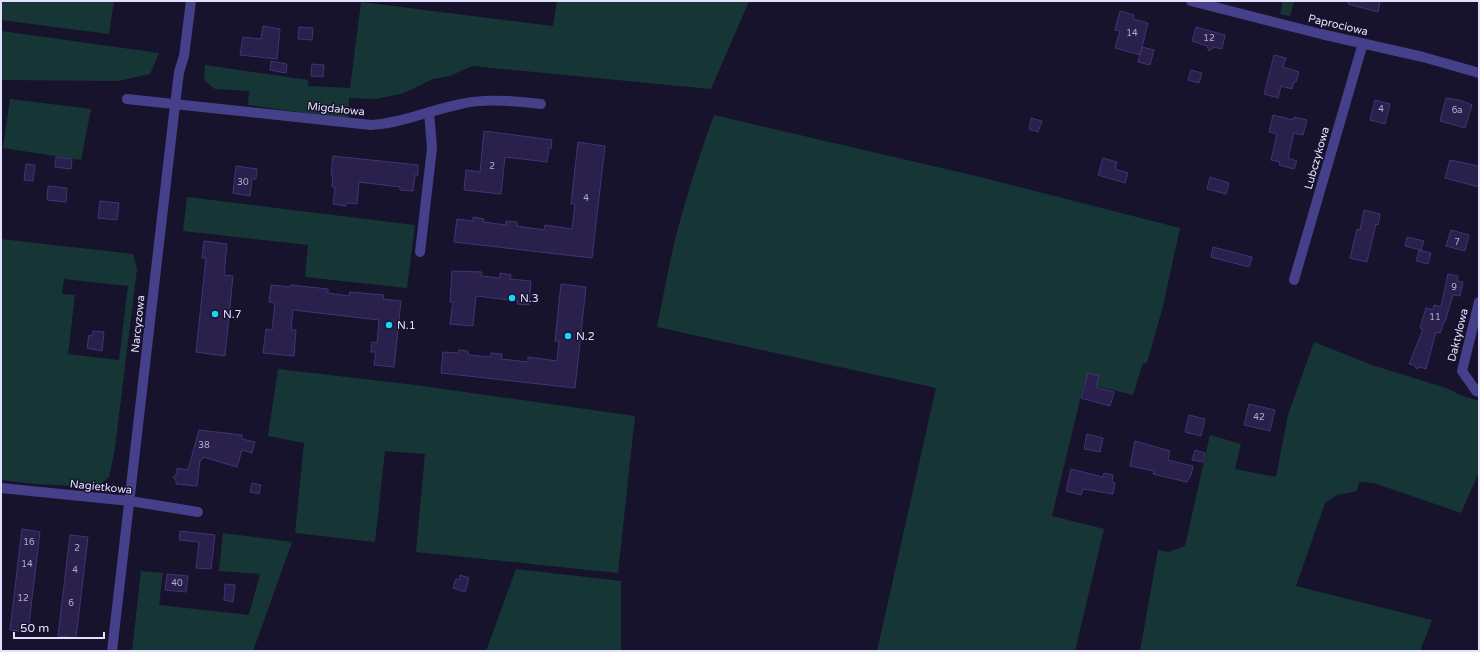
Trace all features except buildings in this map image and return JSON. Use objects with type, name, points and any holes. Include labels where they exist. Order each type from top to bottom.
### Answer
[{"type":"street","name":"Narcyzowa","points":[[112,651],[175,103],[191,1]]},
{"type":"street","name":"Paprociowa","points":[[1191,1],[1363,44],[1423,57],[1479,73]]},
{"type":"street","name":"Lubczykowa","points":[[1294,280],[1363,44]]},
{"type":"street","name":"Migdałowa","points":[[127,99],[371,125],[404,121],[429,112],[473,102],[541,104]]},
{"type":"street","points":[[420,252],[432,148],[429,112]]},
{"type":"street","name":"Daktylowa","points":[[1479,302],[1462,371],[1476,391],[1479,392]]},
{"type":"street","name":"Nagietkowa","points":[[1,488],[130,502],[198,512]]},
{"type":"green space","points":[[1,1],[114,1],[109,34],[1,20]]},
{"type":"green space","points":[[557,1],[749,1],[711,89],[472,66],[450,76],[433,79],[404,93],[376,99],[349,98],[348,119],[248,105],[249,91],[215,89],[204,80],[205,65],[308,80],[308,86],[350,88],[361,2],[553,26]]},
{"type":"green space","points":[[1283,1],[1294,1],[1290,16],[1280,14]]},
{"type":"green space","points":[[1,31],[159,53],[150,74],[118,81],[1,80]]},
{"type":"green space","points":[[10,99],[91,109],[81,160],[3,148]]},
{"type":"green space","points":[[714,115],[980,177],[1180,228],[1163,306],[1147,363],[1143,363],[1133,395],[1084,383],[1052,516],[1104,529],[1075,651],[877,651],[936,388],[657,327],[679,224]]},
{"type":"green space","points":[[187,197],[415,225],[407,288],[305,277],[308,245],[183,231]]},
{"type":"green space","points":[[1,239],[133,254],[137,269],[115,448],[109,477],[97,487],[36,484],[1,480]],"holes":[[[64,279],[128,286],[119,360],[68,354],[75,295],[62,294]]]},
{"type":"green space","points":[[1314,342],[1372,365],[1449,389],[1460,395],[1479,401],[1479,472],[1461,513],[1374,483],[1359,482],[1357,491],[1337,495],[1325,503],[1296,586],[1432,620],[1420,651],[1140,651],[1158,550],[1169,552],[1185,546],[1210,435],[1241,444],[1235,469],[1276,477],[1288,415]]},
{"type":"green space","points":[[278,369],[415,385],[635,416],[618,573],[416,552],[425,454],[385,451],[375,542],[295,533],[304,443],[268,436]]},
{"type":"green space","points":[[223,533],[292,542],[253,651],[132,651],[141,571],[163,573],[159,605],[249,615],[260,574],[219,571]]},
{"type":"green space","points":[[516,569],[621,581],[621,651],[486,651]]},
{"type":"place","name":"N.3","points":[[512,298]]},
{"type":"place","name":"N.7","points":[[215,314]]},
{"type":"place","name":"N.1","points":[[389,325]]},
{"type":"place","name":"N.2","points":[[568,336]]}]
